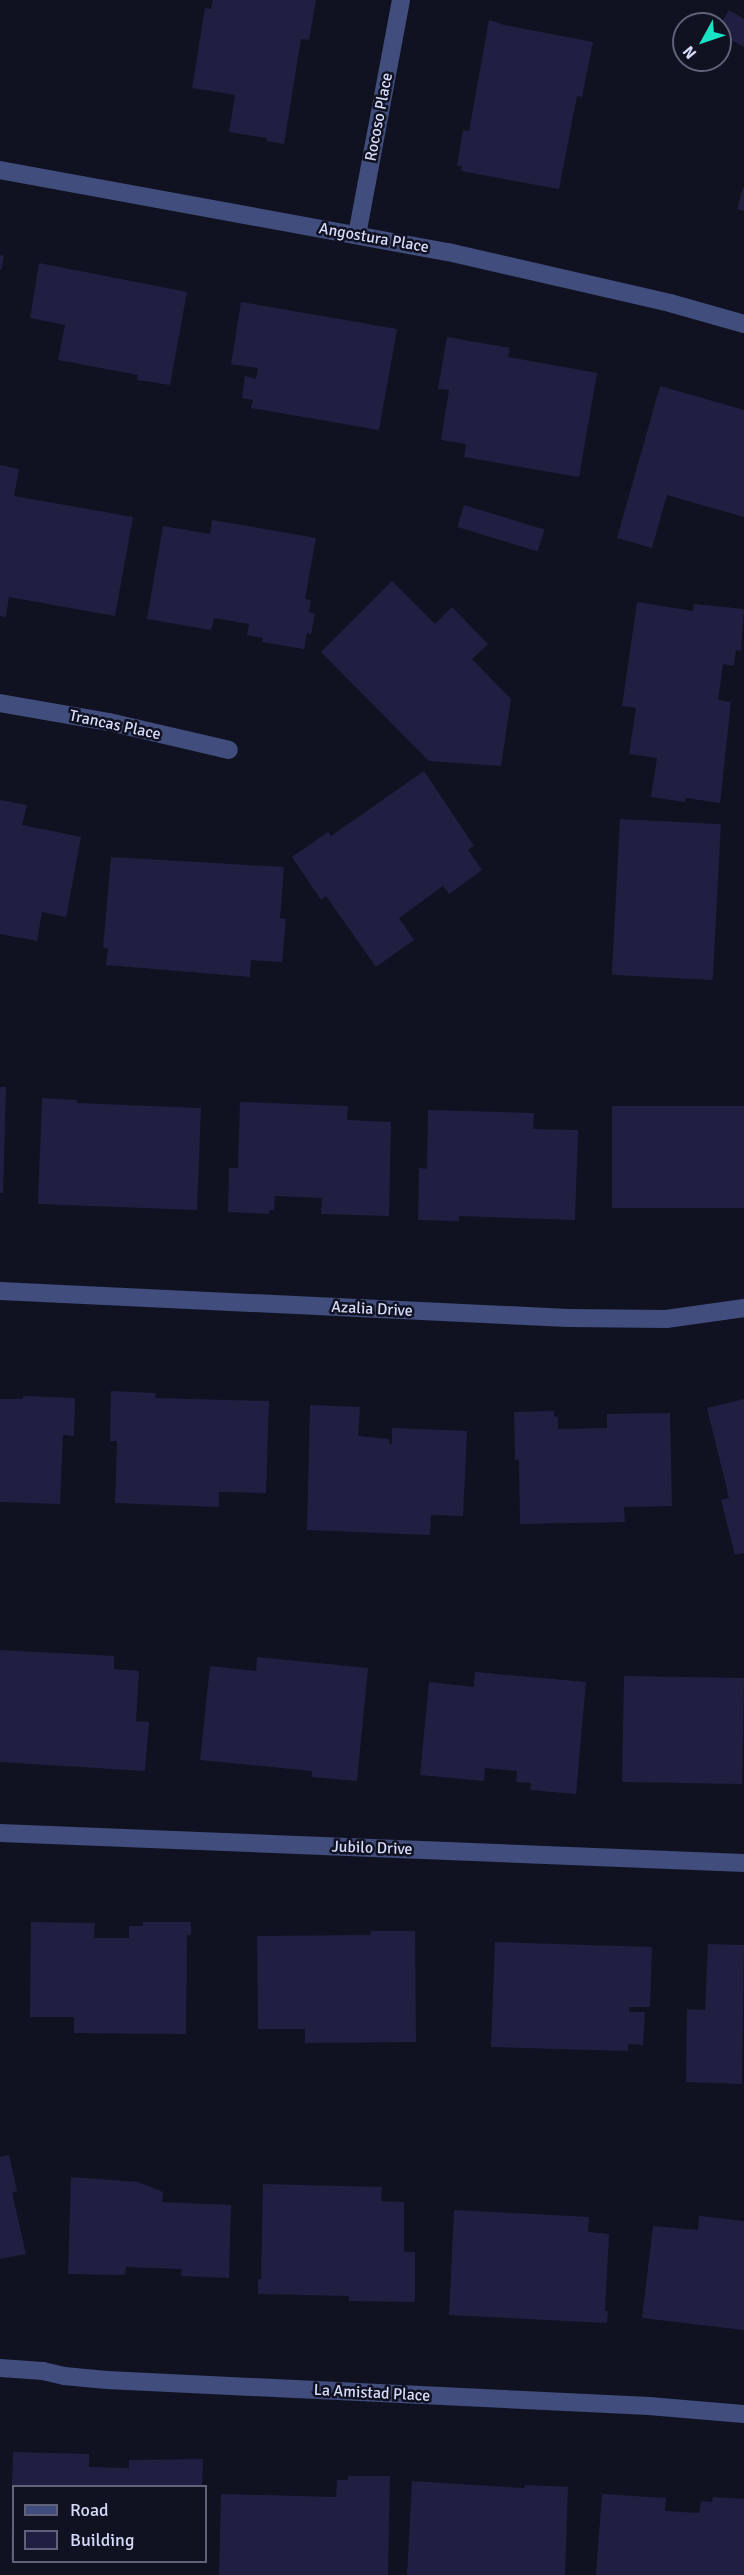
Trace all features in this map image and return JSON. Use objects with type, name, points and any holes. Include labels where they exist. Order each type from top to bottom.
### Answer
[{"type":"street","name":"Rocoso Place","points":[[357,235],[401,0]]},
{"type":"street","name":"Angostura Place","points":[[0,170],[448,252],[670,303],[744,324]]},
{"type":"street","name":"Trancas Place","points":[[0,703],[109,722],[229,750]]},
{"type":"street","name":"Azalia Drive","points":[[0,1291],[568,1318],[666,1319],[744,1308]]},
{"type":"street","name":"Jubilo Drive","points":[[0,1833],[744,1863]]},
{"type":"street","name":"La Amistad Place","points":[[0,2368],[44,2371],[64,2376],[107,2380],[649,2406],[744,2414]]},
{"type":"building","points":[[213,0],[316,0],[309,40],[301,39],[284,144],[266,141],[267,138],[229,132],[235,95],[192,88],[205,8],[211,9]]},
{"type":"building","points":[[729,10],[744,19],[744,47],[732,40],[732,12],[728,12]]},
{"type":"building","points":[[489,20],[593,42],[582,97],[577,96],[559,189],[461,171],[462,166],[457,166],[463,130],[469,131]]},
{"type":"building","points":[[744,188],[744,211],[737,209]]},
{"type":"building","points":[[0,255],[4,256],[1,270],[0,270]]},
{"type":"building","points":[[39,263],[187,292],[170,385],[137,380],[138,375],[58,360],[65,325],[30,318]]},
{"type":"building","points":[[241,302],[397,329],[379,430],[251,408],[253,400],[242,398],[245,376],[256,379],[258,368],[231,364]]},
{"type":"building","points":[[447,337],[510,348],[508,357],[597,373],[579,477],[464,457],[466,444],[441,440],[449,390],[438,389]]},
{"type":"building","points":[[660,386],[744,410],[744,517],[667,495],[652,548],[617,538]]},
{"type":"building","points":[[0,465],[19,469],[14,496],[133,517],[115,616],[9,597],[6,617],[0,616]]},
{"type":"building","points":[[464,505],[544,530],[538,552],[457,527]]},
{"type":"building","points":[[212,520],[316,538],[305,599],[311,600],[309,612],[315,614],[311,634],[307,633],[304,649],[262,642],[263,638],[247,635],[249,624],[214,618],[211,630],[147,619],[163,526],[210,534]]},
{"type":"building","points":[[392,581],[435,624],[452,607],[488,644],[472,659],[511,699],[501,766],[429,761],[321,652]]},
{"type":"building","points":[[637,602],[693,611],[694,604],[744,609],[741,651],[736,650],[734,666],[723,664],[718,700],[731,702],[720,803],[686,798],[685,802],[651,797],[657,758],[629,754],[636,708],[622,706]]},
{"type":"building","points":[[424,771],[474,846],[468,850],[482,870],[449,894],[443,886],[399,918],[414,940],[376,967],[326,896],[321,900],[292,857],[328,832],[331,836]]},
{"type":"building","points":[[0,800],[27,805],[22,825],[81,837],[66,917],[42,912],[37,941],[0,934]]},
{"type":"building","points":[[620,819],[721,824],[713,980],[612,975]]},
{"type":"building","points":[[111,857],[284,867],[280,918],[286,919],[282,962],[251,960],[250,977],[106,965],[108,948],[103,948]]},
{"type":"building","points":[[0,1087],[6,1087],[3,1193],[0,1193]]},
{"type":"building","points":[[42,1098],[77,1100],[77,1103],[201,1108],[197,1210],[38,1204]]},
{"type":"building","points":[[240,1102],[348,1106],[347,1120],[391,1122],[389,1216],[321,1214],[322,1198],[275,1196],[274,1210],[270,1210],[269,1214],[228,1212],[229,1168],[238,1168]]},
{"type":"building","points":[[612,1106],[744,1106],[744,1208],[612,1208]]},
{"type":"building","points":[[428,1110],[534,1113],[533,1129],[578,1130],[575,1220],[459,1216],[459,1221],[418,1220],[419,1168],[427,1169]]},
{"type":"building","points":[[111,1391],[156,1393],[155,1398],[269,1401],[266,1493],[219,1492],[219,1507],[115,1503],[117,1441],[110,1441]]},
{"type":"building","points":[[23,1396],[75,1398],[74,1436],[63,1435],[60,1504],[0,1502],[0,1399],[23,1399]]},
{"type":"building","points":[[744,1399],[744,1553],[735,1555],[721,1500],[729,1498],[707,1408]]},
{"type":"building","points":[[310,1405],[360,1407],[358,1436],[389,1439],[389,1444],[392,1444],[392,1428],[467,1431],[463,1516],[431,1515],[430,1535],[307,1530]]},
{"type":"building","points":[[554,1411],[554,1416],[558,1417],[558,1429],[607,1428],[607,1414],[670,1413],[672,1506],[624,1507],[625,1522],[520,1524],[519,1460],[515,1460],[514,1412]]},
{"type":"building","points":[[0,1650],[114,1656],[114,1669],[139,1671],[136,1721],[149,1722],[145,1771],[0,1762]]},
{"type":"building","points":[[257,1657],[368,1668],[357,1781],[312,1777],[312,1771],[200,1760],[210,1666],[256,1671]]},
{"type":"building","points":[[475,1672],[586,1682],[576,1794],[530,1790],[531,1783],[516,1782],[517,1771],[485,1768],[484,1781],[420,1775],[429,1682],[474,1687]]},
{"type":"building","points":[[624,1676],[744,1678],[742,1784],[622,1782]]},
{"type":"building","points":[[31,1922],[95,1923],[94,1938],[129,1938],[129,1926],[143,1926],[143,1922],[191,1922],[191,1935],[187,1935],[186,2034],[74,2033],[74,2017],[30,2017]]},
{"type":"building","points":[[371,1931],[415,1931],[416,2042],[305,2043],[305,2029],[258,2029],[257,1936],[370,1935]]},
{"type":"building","points":[[495,1942],[652,1947],[650,2007],[629,2007],[629,2012],[645,2012],[643,2045],[628,2044],[628,2051],[491,2047]]},
{"type":"building","points":[[708,1944],[744,1945],[742,2084],[686,2082],[687,2009],[705,2010]]},
{"type":"building","points":[[9,2155],[17,2191],[12,2193],[26,2254],[0,2259],[0,2157]]},
{"type":"building","points":[[71,2177],[138,2182],[163,2192],[162,2202],[231,2205],[229,2278],[181,2276],[182,2269],[126,2267],[125,2275],[68,2274]]},
{"type":"building","points":[[263,2184],[382,2187],[381,2201],[404,2202],[404,2252],[415,2252],[415,2302],[349,2301],[349,2296],[258,2294],[258,2279],[261,2279]]},
{"type":"building","points":[[454,2210],[589,2217],[588,2232],[609,2234],[605,2311],[608,2311],[607,2323],[449,2315]]},
{"type":"building","points":[[699,2216],[744,2221],[744,2330],[642,2318],[653,2226],[698,2230]]},
{"type":"building","points":[[13,2452],[89,2454],[89,2467],[129,2468],[129,2460],[203,2459],[202,2485],[12,2485]]},
{"type":"building","points":[[348,2476],[390,2476],[388,2575],[219,2575],[221,2494],[336,2497],[337,2480],[348,2480]]},
{"type":"building","points":[[412,2481],[524,2488],[525,2485],[568,2487],[565,2575],[407,2575]]},
{"type":"building","points":[[602,2494],[666,2498],[665,2511],[699,2513],[701,2501],[712,2502],[713,2497],[744,2499],[744,2575],[596,2575]]}]
